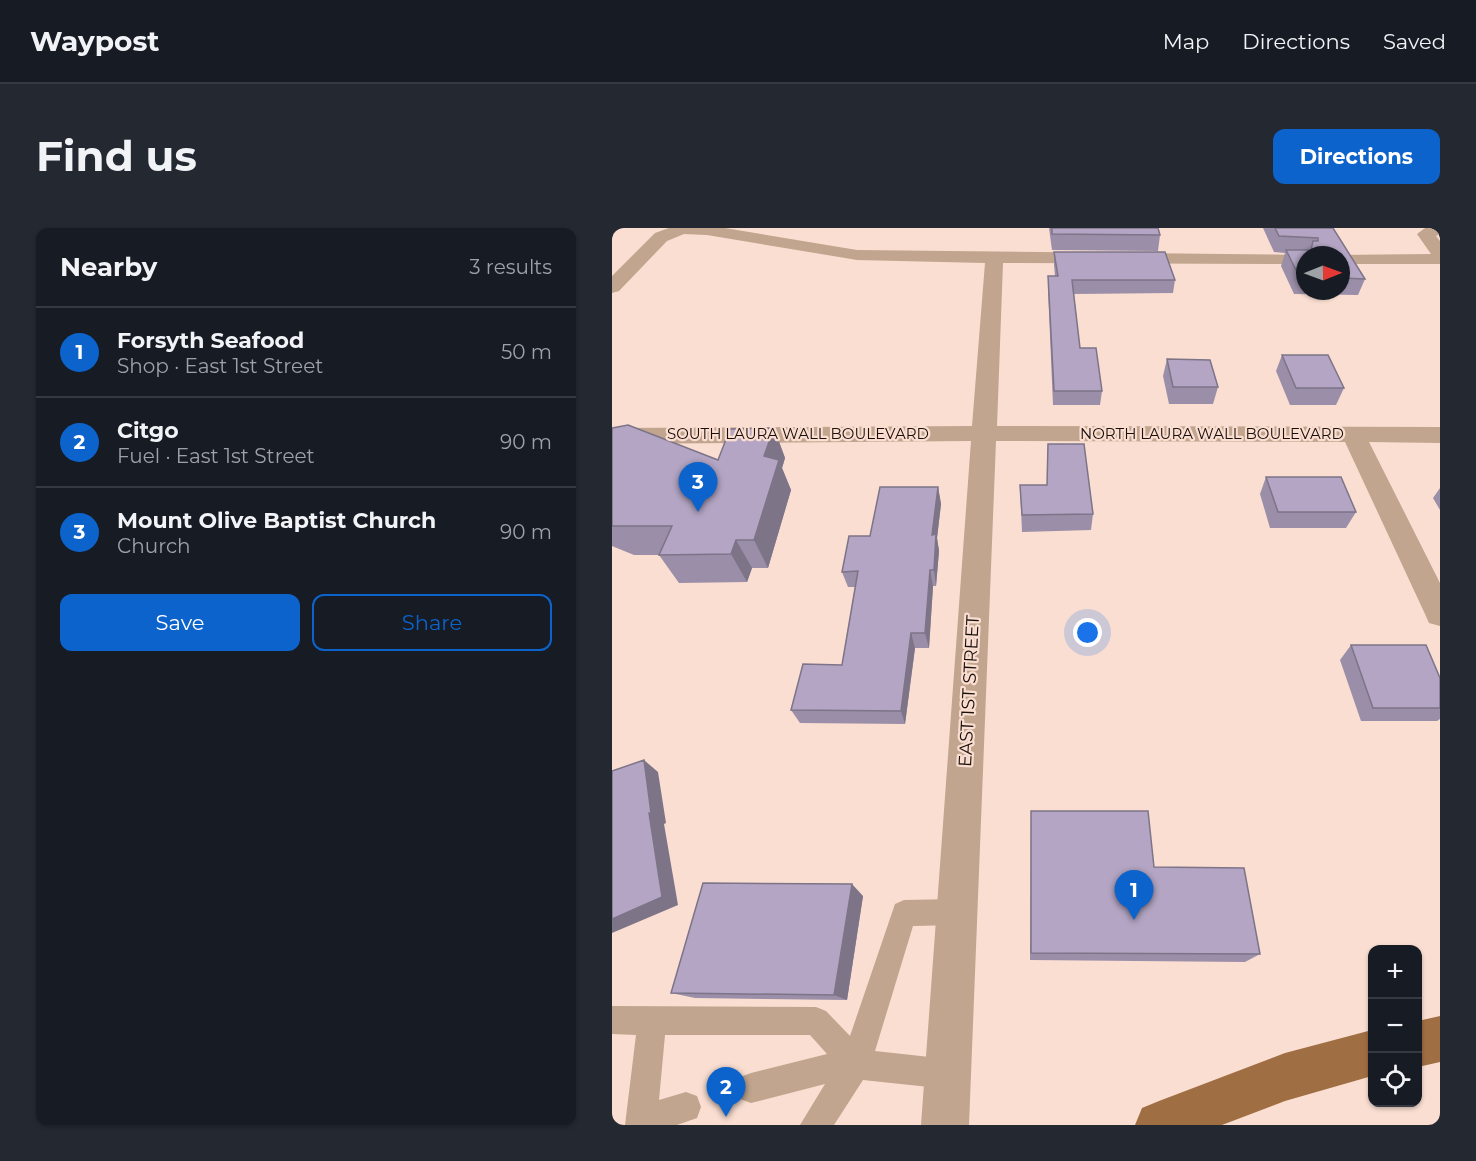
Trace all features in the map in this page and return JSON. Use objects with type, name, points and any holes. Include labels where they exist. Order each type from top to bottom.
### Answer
[{"type":"main road","points":[[1422,1043],[1440,1039]]},
{"type":"main road","points":[[1160,1125],[1285,1077],[1368,1054]]},
{"type":"street","points":[[1439,228],[1426,234],[1440,254]]},
{"type":"street","points":[[612,286],[661,237],[682,229],[707,230],[857,255],[1296,259]]},
{"type":"street","name":"EAST 1ST STREET","points":[[945,1125],[994,258]]},
{"type":"street","points":[[1350,259],[1440,259]]},
{"type":"street","name":"NORTH LAURA WALL BOULEVARD","points":[[984,433],[1440,435]]},
{"type":"street","name":"SOUTH LAURA WALL BOULEVARD","points":[[612,436],[984,433]]},
{"type":"street","points":[[1353,434],[1440,614]]},
{"type":"lane","points":[[816,1125],[856,1064],[904,913],[957,912]]},
{"type":"lane","points":[[612,1020],[816,1021],[856,1064]]},
{"type":"lane","points":[[652,1020],[641,1122],[686,1107]]},
{"type":"lane","points":[[751,1088],[813,1071],[856,1064],[948,1074]]},
{"type":"building","points":[[1052,228],[1158,228],[1160,235],[1052,234]]},
{"type":"building","points":[[1275,228],[1333,228],[1344,246],[1312,246],[1313,241],[1318,241],[1318,238],[1279,236]]},
{"type":"building","points":[[1286,250],[1296,250],[1296,270]]},
{"type":"building","points":[[1054,252],[1165,252],[1175,280],[1072,280],[1080,348],[1096,348],[1102,391],[1054,391],[1048,276],[1058,276]]},
{"type":"building","points":[[1350,255],[1365,279],[1350,278]]},
{"type":"building","points":[[1282,355],[1328,355],[1344,388],[1296,388]]},
{"type":"building","points":[[1167,359],[1210,360],[1218,387],[1173,387]]},
{"type":"building","points":[[628,425],[718,460],[730,429],[774,428],[764,456],[779,460],[754,540],[736,540],[731,554],[659,555],[672,526],[612,526],[612,428]]},
{"type":"building","points":[[1048,444],[1084,444],[1093,514],[1022,515],[1020,485],[1047,485]]},
{"type":"building","points":[[1266,477],[1341,477],[1356,512],[1278,512]]},
{"type":"building","points":[[880,487],[938,487],[932,535],[936,534],[934,570],[930,570],[925,633],[911,633],[901,711],[791,710],[803,664],[842,665],[858,571],[842,572],[849,536],[870,536]]},
{"type":"building","points":[[1351,645],[1426,645],[1440,678],[1440,708],[1373,708]]},
{"type":"building","points":[[644,760],[651,813],[649,813],[662,897],[612,919],[612,771]]},
{"type":"building","points":[[1031,811],[1148,811],[1154,867],[1244,868],[1260,954],[1031,953]]},
{"type":"building","points":[[703,883],[852,884],[834,995],[671,993]]},
{"type":"place","name":"Mount Olive Baptist Church","points":[[698,512]]},
{"type":"place","name":"Forsyth Seafood","points":[[1134,920]]},
{"type":"place","name":"Citgo","points":[[726,1117]]}]
